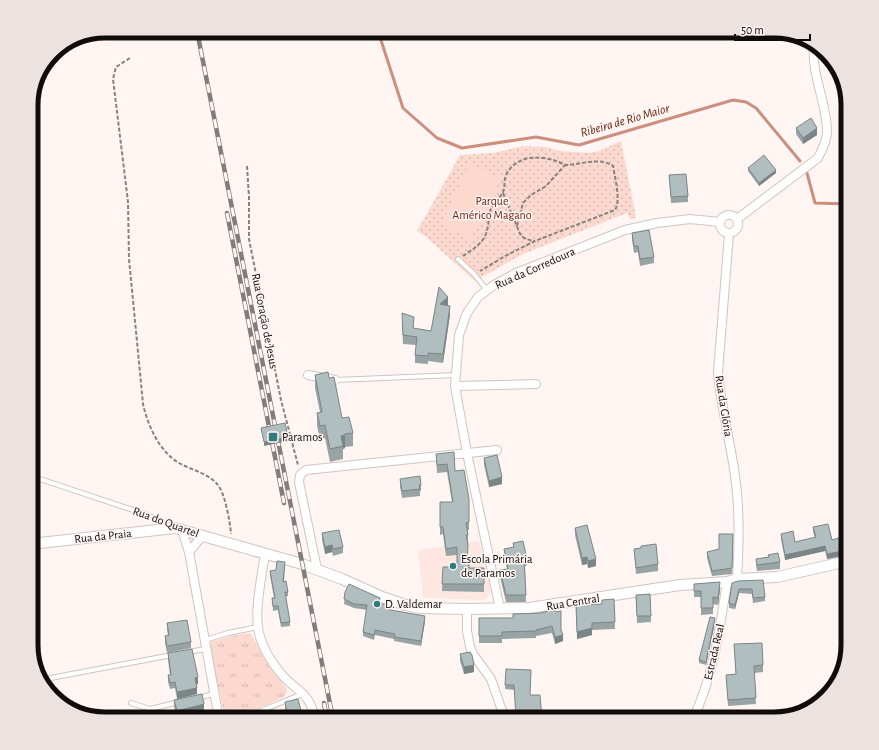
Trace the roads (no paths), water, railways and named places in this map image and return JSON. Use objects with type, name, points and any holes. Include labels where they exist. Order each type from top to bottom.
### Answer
[{"type":"street","points":[[737,218],[818,158],[824,147],[827,132],[824,109],[814,62],[814,52]]},
{"type":"street","points":[[726,215],[732,215],[737,218],[739,224],[735,232],[729,234],[722,230],[720,222],[726,215]]},
{"type":"street","name":"Rua da Corredoura","points":[[500,609],[467,453],[455,386],[459,334],[467,314],[478,297],[494,285],[516,273],[625,230],[657,223],[690,219],[720,222]]},
{"type":"street","name":"Rua da Glória","points":[[729,234],[718,372],[737,486],[740,534],[737,579]]},
{"type":"street","points":[[308,375],[335,380]]},
{"type":"street","points":[[455,386],[536,384]]},
{"type":"street","points":[[317,569],[299,482],[300,475],[306,470],[498,450]]},
{"type":"street","points":[[178,529],[189,552],[218,712]]},
{"type":"street","name":"Rua do Quartel","points":[[178,529],[302,564]]},
{"type":"street","name":"Rua da Praia","points":[[38,543],[178,529]]},
{"type":"street","points":[[189,552],[203,535]]},
{"type":"street","points":[[265,554],[259,601],[258,627],[264,645],[277,667],[284,677],[303,693],[311,703],[313,712]]},
{"type":"street","name":"Rua Central","points":[[302,564],[382,597],[406,605],[420,608],[467,610],[529,608],[680,585],[727,582],[737,579],[777,577],[841,563]]},
{"type":"street","name":"Estrada Real","points":[[696,712],[702,701],[708,678],[722,615],[727,582]]},
{"type":"street","points":[[467,610],[467,631],[470,647],[473,654],[491,679],[503,712]]},
{"type":"lane","points":[[458,259],[488,290]]},
{"type":"lane","points":[[335,380],[456,375]]},
{"type":"lane","name":"Rua do Quartel","points":[[38,478],[145,514],[178,529]]},
{"type":"lane","points":[[204,640],[258,627]]},
{"type":"lane","points":[[183,653],[206,649]]},
{"type":"lane","points":[[48,679],[176,654]]},
{"type":"lane","points":[[258,712],[303,693]]},
{"type":"lane","points":[[193,699],[214,694]]},
{"type":"lane","points":[[131,703],[150,709],[186,701]]},
{"type":"waterway","name":"Ribeira de Rio Maior","points":[[380,38],[403,108],[437,138],[462,148],[536,137],[579,145],[733,100],[746,102],[756,108],[800,161]]},
{"type":"waterway","name":"Ribeira de Rio Maior","points":[[807,173],[815,203],[841,204]]},
{"type":"railway","points":[[198,38],[332,712]]},
{"type":"railway","points":[[227,213],[284,503]]},
{"type":"railway","points":[[324,703],[326,712]]},
{"type":"place","name":"Paramos","points":[[273,437]]},
{"type":"place","name":"Escola Primária de Paramos","points":[[453,566]]},
{"type":"place","name":"D. Valdemar","points":[[377,604]]},
{"type":"park label","name":"Parque Américo Magano","points":[[492,208]]}]
